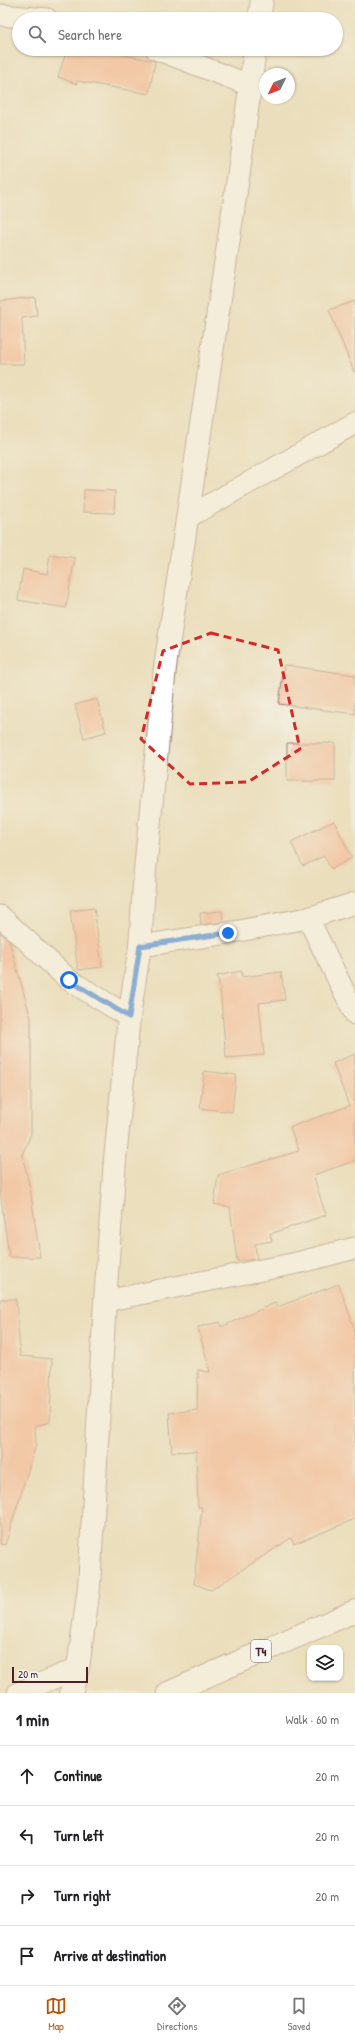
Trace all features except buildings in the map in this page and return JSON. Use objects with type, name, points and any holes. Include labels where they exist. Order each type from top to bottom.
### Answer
[{"type":"main road","points":[[260,12],[262,0]]},
{"type":"main road","points":[[71,1693],[78,1668],[88,1587],[115,1160],[129,1017],[140,946],[145,870],[166,667],[238,179],[254,56]]},
{"type":"main road","name":"T4","points":[[168,1693],[355,1611]]},
{"type":"street","points":[[0,15],[12,16]]},
{"type":"street","points":[[174,56],[249,85]]},
{"type":"street","points":[[188,517],[355,423]]},
{"type":"street","points":[[140,946],[228,933],[308,918],[355,903]]},
{"type":"street","points":[[0,916],[69,980],[129,1017]]},
{"type":"street","points":[[308,918],[355,1014]]},
{"type":"street","points":[[105,1301],[297,1263],[355,1248]]},
{"type":"street","points":[[18,1693],[78,1668]]},
{"type":"highlighted area","points":[[211,633],[278,650],[300,749],[248,782],[190,784],[141,739],[163,651]]},
{"type":"route","points":[[69,980],[129,1017],[140,946],[228,933]]}]
